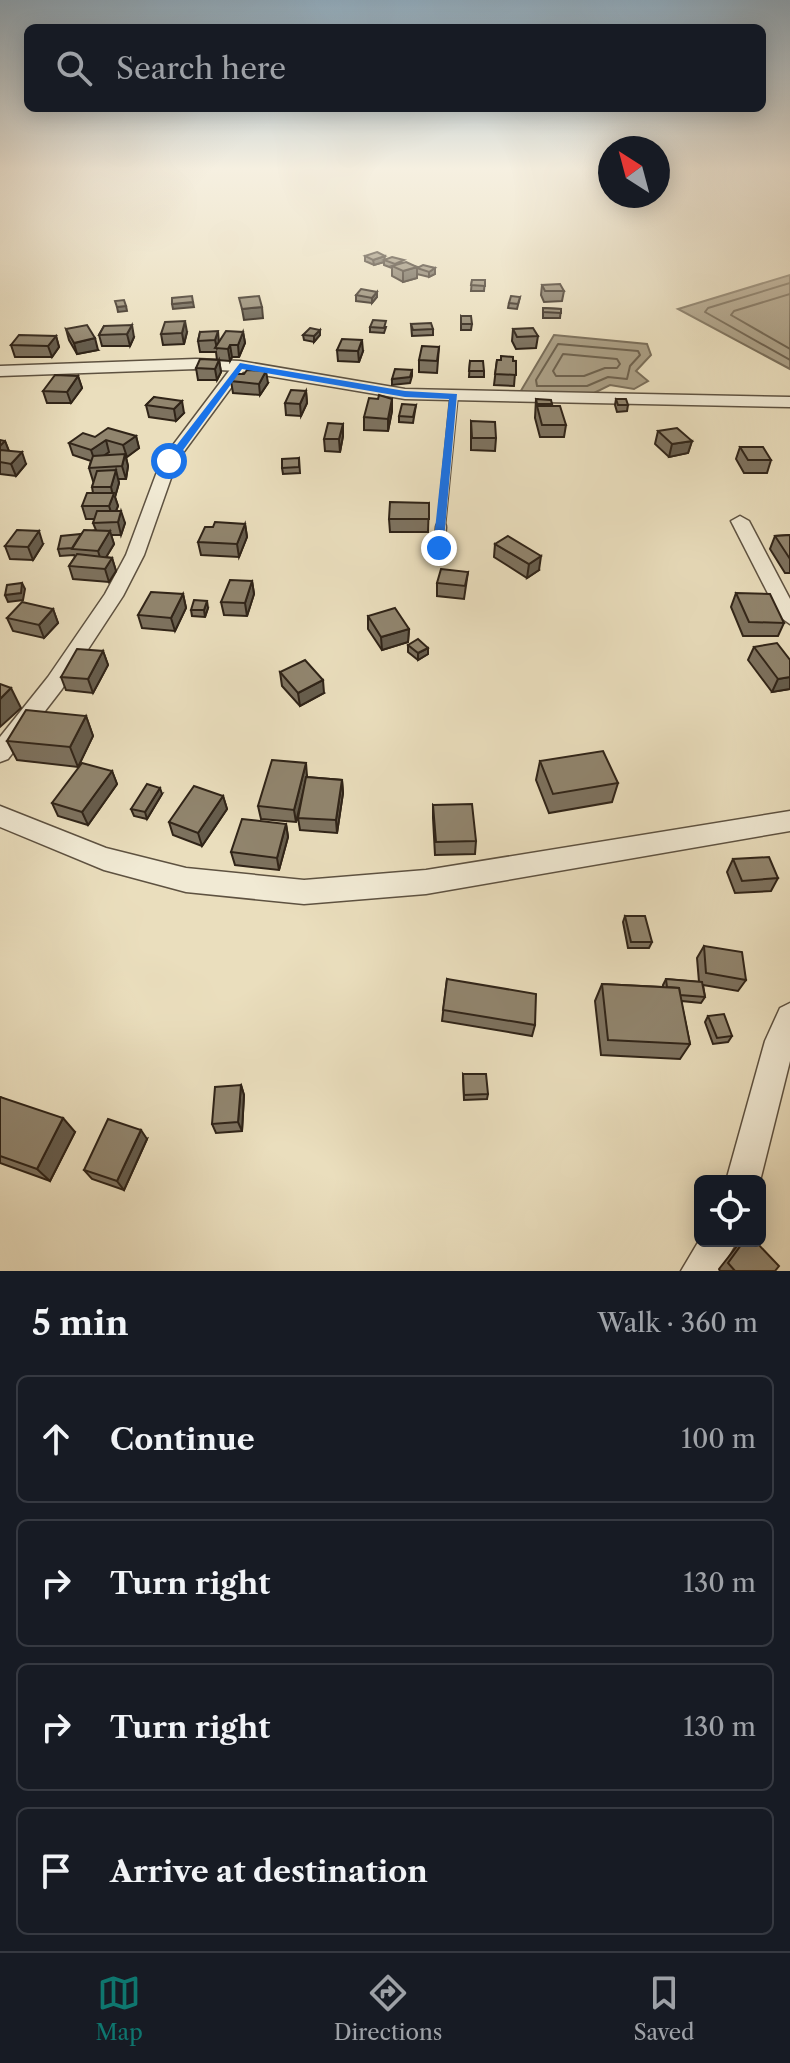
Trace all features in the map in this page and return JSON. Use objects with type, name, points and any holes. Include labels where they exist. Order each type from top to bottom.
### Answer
[{"type":"street","points":[[0,371],[196,364],[240,366],[405,394],[790,402]]},
{"type":"street","points":[[0,753],[55,683],[113,596],[135,555],[169,461],[240,366]]},
{"type":"street","points":[[740,521],[790,617]]},
{"type":"street","points":[[0,816],[104,859],[172,877],[304,892],[426,882],[790,821]]},
{"type":"street","points":[[745,1175],[780,1041],[790,1018]]},
{"type":"street","points":[[699,1271],[716,1247]]},
{"type":"lane","points":[[439,548],[454,396]]},
{"type":"water","points":[[790,275],[790,369],[678,309]]},
{"type":"water","points":[[554,335],[647,344],[651,355],[636,371],[648,381],[634,389],[610,385],[592,394],[519,394]]},
{"type":"building","points":[[377,252],[385,256],[373,260],[365,256]]},
{"type":"building","points":[[392,257],[404,260],[395,264],[384,260]]},
{"type":"building","points":[[406,262],[417,267],[403,271],[392,266]]},
{"type":"building","points":[[423,265],[435,268],[429,272],[417,268]]},
{"type":"building","points":[[472,280],[485,280],[485,286],[471,285]]},
{"type":"building","points":[[560,284],[564,291],[545,291],[542,285]]},
{"type":"building","points":[[361,289],[377,292],[372,298],[356,295]]},
{"type":"building","points":[[192,296],[193,302],[172,304],[172,298]]},
{"type":"building","points":[[259,296],[262,307],[242,309],[239,298]]},
{"type":"building","points":[[511,296],[520,297],[518,304],[509,303]]},
{"type":"building","points":[[124,300],[126,306],[117,307],[115,301]]},
{"type":"building","points":[[543,308],[561,309],[561,313],[543,312]]},
{"type":"building","points":[[461,316],[471,316],[472,324],[461,324]]},
{"type":"building","points":[[373,320],[386,321],[384,328],[370,327]]},
{"type":"building","points":[[185,321],[182,333],[161,334],[165,322]]},
{"type":"building","points":[[431,323],[433,329],[413,330],[411,324]]},
{"type":"building","points":[[87,325],[95,338],[74,343],[66,329]]},
{"type":"building","points":[[132,325],[127,334],[99,335],[104,326]]},
{"type":"building","points":[[310,328],[320,330],[314,336],[303,335]]},
{"type":"building","points":[[533,328],[538,336],[517,337],[513,329]]},
{"type":"building","points":[[218,331],[215,340],[198,341],[200,332]]},
{"type":"building","points":[[226,331],[243,332],[238,345],[230,345],[228,349],[215,348]]},
{"type":"building","points":[[19,335],[56,336],[48,346],[11,345]]},
{"type":"building","points":[[342,339],[362,340],[358,351],[337,350]]},
{"type":"building","points":[[422,346],[439,347],[437,361],[419,360]]},
{"type":"building","points":[[501,356],[513,357],[516,375],[495,374],[497,360],[501,360]]},
{"type":"building","points":[[200,359],[219,360],[215,369],[196,368]]},
{"type":"building","points":[[470,361],[483,361],[484,371],[469,371]]},
{"type":"building","points":[[395,369],[412,370],[410,377],[392,379]]},
{"type":"building","points":[[247,370],[266,371],[259,384],[231,381],[236,374],[244,374]]},
{"type":"building","points":[[55,375],[78,376],[67,392],[43,391]]},
{"type":"building","points":[[291,390],[306,391],[300,404],[285,403]]},
{"type":"building","points":[[379,395],[392,399],[388,419],[364,417],[369,398],[378,399]]},
{"type":"building","points":[[154,397],[182,401],[174,409],[146,405]]},
{"type":"building","points":[[536,399],[551,400],[552,404],[537,404]]},
{"type":"building","points":[[616,399],[626,399],[628,405],[618,405]]},
{"type":"building","points":[[402,404],[416,405],[413,417],[399,416]]},
{"type":"building","points":[[537,406],[560,406],[566,425],[542,425]]},
{"type":"building","points":[[471,421],[495,422],[496,438],[472,438]]},
{"type":"building","points":[[328,423],[343,424],[339,439],[324,439]]},
{"type":"building","points":[[108,428],[136,436],[123,445],[106,440],[91,450],[69,443],[83,433],[95,437]]},
{"type":"building","points":[[677,428],[692,441],[672,444],[658,431]]},
{"type":"building","points":[[740,447],[763,447],[771,460],[748,460]]},
{"type":"building","points":[[0,450],[22,452],[11,464],[0,462]]},
{"type":"building","points":[[125,454],[122,466],[89,468],[93,456]]},
{"type":"building","points":[[299,458],[299,467],[282,468],[282,459]]},
{"type":"building","points":[[116,470],[111,487],[92,487],[97,471]]},
{"type":"building","points":[[87,493],[114,493],[109,506],[82,506]]},
{"type":"building","points":[[390,502],[429,503],[429,519],[389,519]]},
{"type":"building","points":[[97,511],[121,511],[118,522],[93,523]]},
{"type":"building","points":[[215,522],[245,524],[237,544],[198,542],[205,527],[213,527]]},
{"type":"building","points":[[17,530],[39,531],[28,547],[5,546]]},
{"type":"building","points":[[84,530],[110,531],[98,551],[72,549]]},
{"type":"building","points":[[81,534],[72,548],[58,549],[61,536]]},
{"type":"building","points":[[790,535],[790,559],[775,536]]},
{"type":"building","points":[[508,536],[541,556],[529,564],[495,544]]},
{"type":"building","points":[[77,554],[112,558],[105,569],[69,566]]},
{"type":"building","points":[[441,569],[468,572],[465,586],[437,583]]},
{"type":"building","points":[[230,580],[252,581],[245,603],[221,602]]},
{"type":"building","points":[[22,583],[21,593],[5,595],[7,585]]},
{"type":"building","points":[[151,592],[183,594],[171,618],[138,615]]},
{"type":"building","points":[[736,593],[770,594],[784,623],[749,622]]},
{"type":"building","points":[[194,600],[207,601],[204,610],[191,610]]},
{"type":"building","points":[[22,602],[53,609],[39,625],[7,618]]},
{"type":"building","points":[[395,608],[409,629],[381,637],[368,616]]},
{"type":"building","points":[[418,639],[428,648],[418,653],[408,645]]},
{"type":"building","points":[[777,643],[790,660],[790,677],[778,679],[754,647]]},
{"type":"building","points":[[77,649],[103,651],[88,679],[61,677]]},
{"type":"building","points":[[305,660],[323,680],[298,693],[280,672]]},
{"type":"building","points":[[0,684],[11,688],[0,699]]},
{"type":"building","points":[[26,710],[86,716],[70,747],[7,741]]},
{"type":"building","points":[[603,751],[618,783],[553,794],[540,761]]},
{"type":"building","points":[[272,760],[306,763],[294,810],[258,806]]},
{"type":"building","points":[[82,763],[112,771],[82,812],[52,803]]},
{"type":"building","points":[[306,777],[342,780],[336,820],[298,818]]},
{"type":"building","points":[[147,784],[160,788],[145,812],[131,809]]},
{"type":"building","points":[[194,786],[223,796],[198,833],[169,822]]},
{"type":"building","points":[[472,804],[476,841],[436,842],[433,805]]},
{"type":"building","points":[[242,819],[286,824],[277,858],[231,852]]},
{"type":"building","points":[[769,857],[778,878],[742,881],[733,859]]},
{"type":"building","points":[[625,916],[645,916],[652,942],[631,942]]},
{"type":"building","points":[[704,946],[742,952],[746,980],[706,973]]},
{"type":"building","points":[[447,979],[536,994],[535,1025],[443,1010]]},
{"type":"building","points":[[666,979],[702,982],[705,997],[680,995],[679,988],[667,987]]},
{"type":"building","points":[[602,984],[679,988],[690,1044],[608,1040]]},
{"type":"building","points":[[724,1014],[732,1036],[717,1038],[708,1016]]},
{"type":"building","points":[[463,1074],[486,1074],[488,1094],[464,1095]]},
{"type":"building","points":[[241,1085],[238,1122],[212,1124],[215,1087]]},
{"type":"building","points":[[0,1097],[63,1118],[37,1169],[0,1156]]},
{"type":"building","points":[[108,1119],[141,1130],[117,1181],[84,1170]]},
{"type":"building","points":[[740,1247],[761,1247],[779,1266],[775,1271],[735,1271],[728,1263]]},
{"type":"route","points":[[169,461],[240,366],[405,394],[454,396],[439,548]]}]
